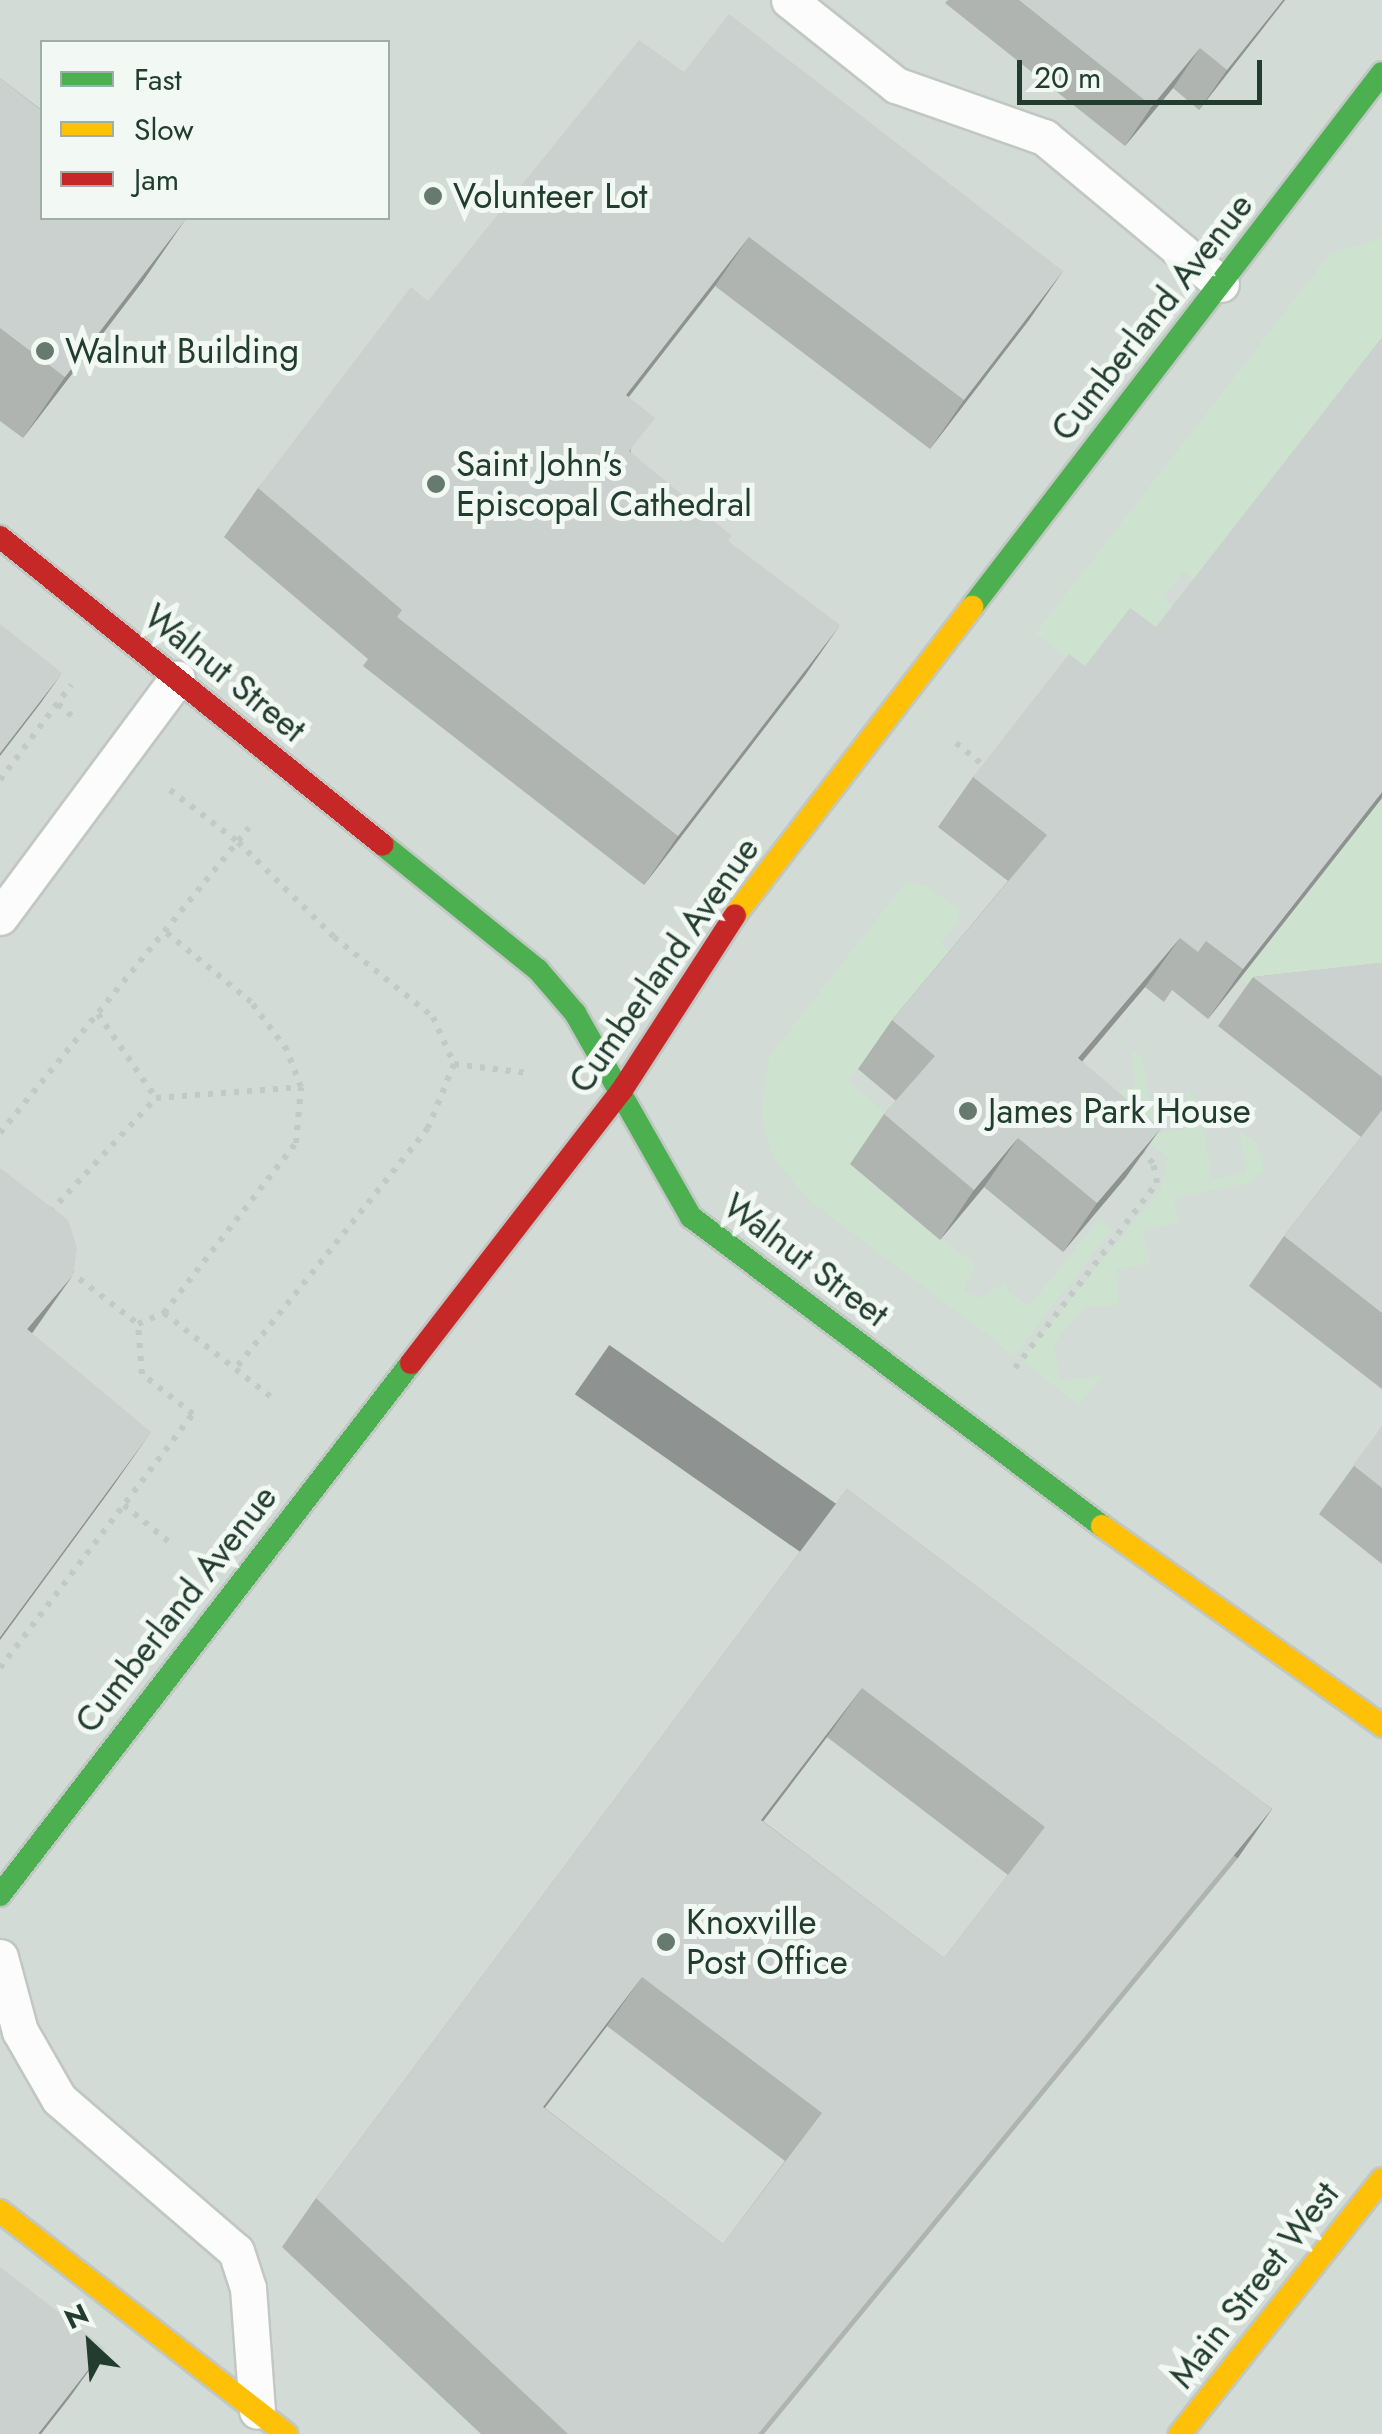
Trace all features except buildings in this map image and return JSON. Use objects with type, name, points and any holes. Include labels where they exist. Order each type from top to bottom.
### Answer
[{"type":"main road","name":"Cumberland Avenue","points":[[0,1895],[622,1090],[713,944],[1382,73]]},
{"type":"main road","name":"Walnut Street","points":[[0,537],[538,970],[575,1013],[691,1217],[1052,1490],[1382,1726]]},
{"type":"main road","name":"Main Street West","points":[[1180,2434],[1382,2179]]},
{"type":"main road","points":[[0,2211],[286,2434]]},
{"type":"lane","points":[[789,0],[896,84],[1044,137],[1222,284]]},
{"type":"lane","points":[[0,917],[177,679]]},
{"type":"lane","points":[[0,1957],[20,2031],[59,2100],[236,2252],[248,2288],[256,2411]]},
{"type":"path","points":[[0,780],[74,682]]},
{"type":"path","points":[[58,704],[238,842],[334,936],[433,1017],[454,1064],[428,1128],[235,1369]]},
{"type":"path","points":[[954,742],[986,767]]},
{"type":"path","points":[[0,1133],[256,820]]},
{"type":"path","points":[[138,1324],[164,1314],[296,1143],[301,1087],[287,1050],[251,1002],[167,933]]},
{"type":"path","points":[[98,1014],[156,1098]]},
{"type":"path","points":[[454,1064],[531,1074]]},
{"type":"path","points":[[38,1226],[156,1098],[301,1087]]},
{"type":"path","points":[[1015,1368],[1158,1183],[1154,1162],[1129,1140]]},
{"type":"path","points":[[0,1668],[193,1414],[142,1374],[138,1324],[54,1260]]},
{"type":"path","points":[[164,1314],[271,1397]]},
{"type":"path","points":[[124,1506],[170,1542]]},
{"type":"shaded area","points":[[0,0],[1382,0],[1382,2434],[0,2434]]},
{"type":"green space","points":[[1382,238],[1382,343],[1195,581],[1184,571],[1163,597],[1174,608],[1121,677],[1084,672],[1036,633],[1330,254]]},
{"type":"green space","points":[[1382,798],[1382,978],[1259,992],[1241,978]]},
{"type":"green space","points":[[906,882],[926,886],[957,908],[959,921],[941,943],[953,956],[848,1081],[890,1117],[940,1239],[976,1264],[963,1290],[981,1298],[1006,1282],[1007,1292],[1029,1306],[1098,1221],[1112,1230],[1014,1355],[809,1200],[774,1158],[765,1132],[762,1107],[769,1057]]},
{"type":"green space","points":[[1132,1052],[1142,1056],[1156,1134],[1188,1129],[1186,1088],[1199,1104],[1212,1179],[1246,1173],[1239,1131],[1257,1144],[1264,1169],[1253,1182],[1174,1198],[1178,1223],[1143,1230],[1150,1263],[1116,1270],[1119,1305],[1084,1307],[1054,1343],[1059,1380],[1102,1376],[1079,1405],[1022,1360],[1161,1189],[1168,1157],[1103,1109],[1101,1094],[1135,1088]]},
{"type":"traffic: fast","points":[[972,607],[1382,73]]},
{"type":"traffic: fast","points":[[383,845],[538,970],[575,1013],[691,1217],[1102,1526]]},
{"type":"traffic: fast","points":[[0,1895],[411,1363]]},
{"type":"traffic: slow","points":[[735,915],[972,607]]},
{"type":"traffic: slow","points":[[1102,1526],[1382,1726]]},
{"type":"traffic: slow","points":[[1180,2434],[1382,2179]]},
{"type":"traffic: slow","points":[[0,2211],[286,2434]]},
{"type":"traffic: jam","points":[[0,537],[383,845]]},
{"type":"traffic: jam","points":[[411,1363],[622,1090],[735,915]]},
{"type":"place","name":"Volunteer Lot","points":[[433,196]]},
{"type":"place","name":"Walnut Building","points":[[45,351]]},
{"type":"place","name":"Saint John's Episcopal Cathedral","points":[[436,484]]},
{"type":"place","name":"James Park House","points":[[968,1111]]},
{"type":"place","name":"Knoxville Post Office","points":[[666,1942]]}]
